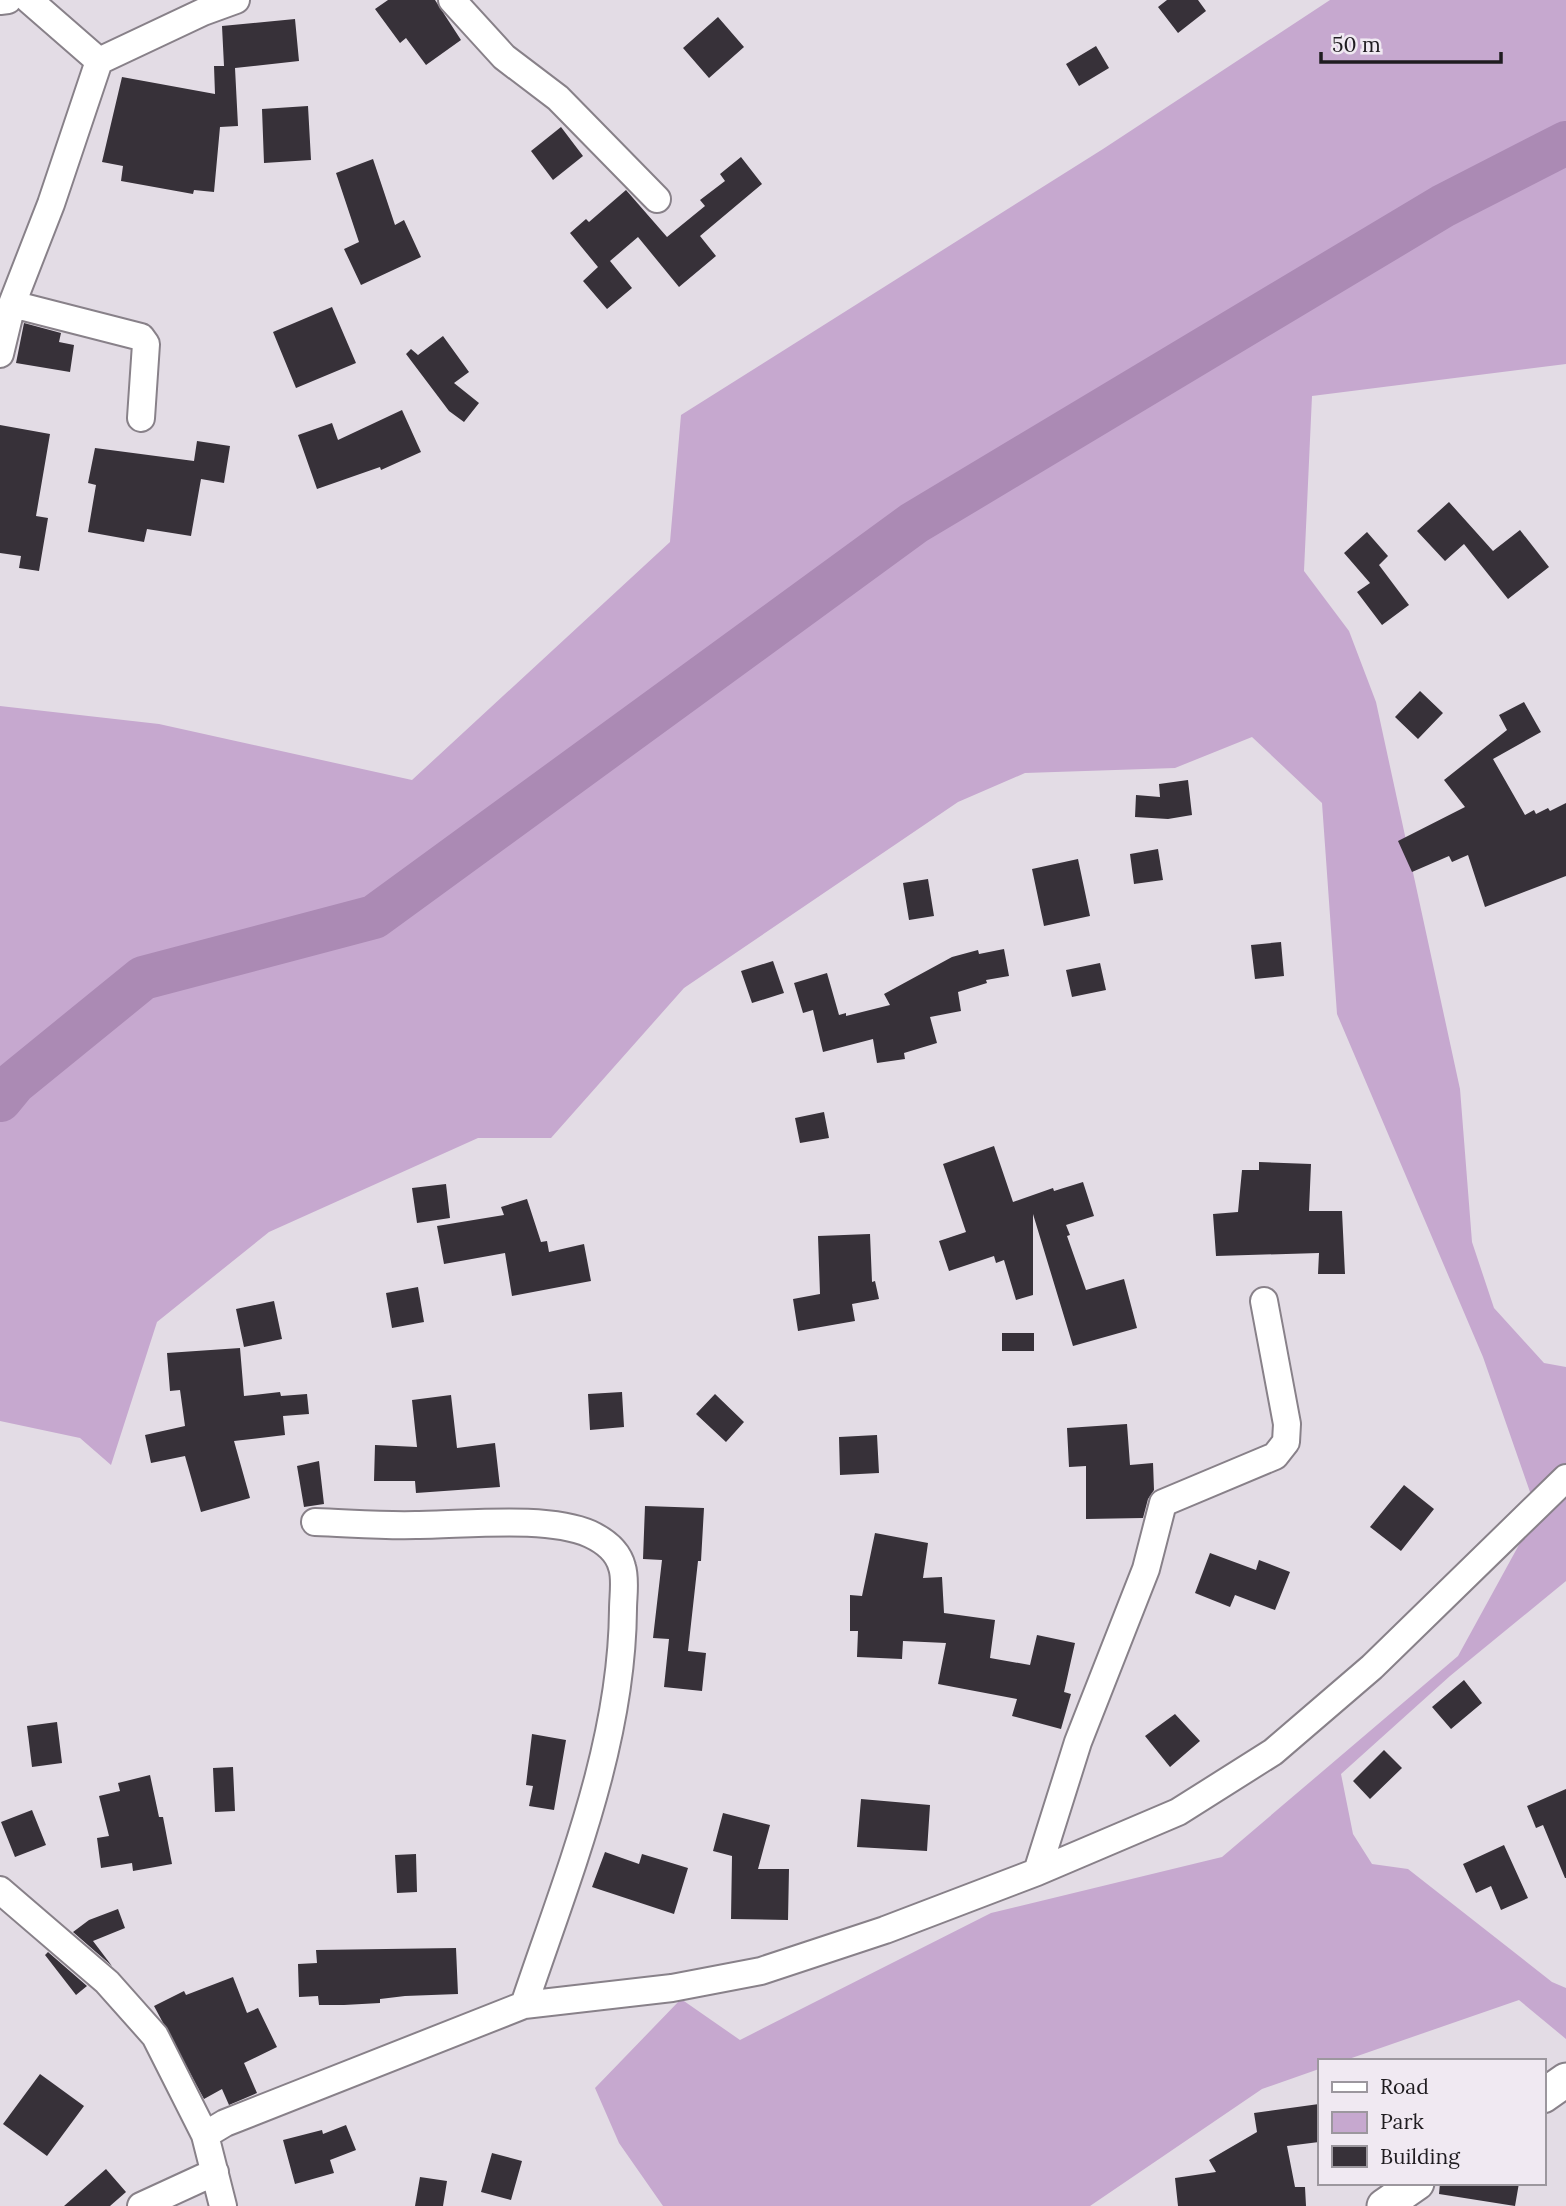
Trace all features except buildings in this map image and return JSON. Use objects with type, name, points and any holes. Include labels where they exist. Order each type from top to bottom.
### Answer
[{"type":"main road","points":[[1545,2095],[1566,2081]]},
{"type":"main road","points":[[1384,2206],[1414,2185]]},
{"type":"street","points":[[0,1],[8,0]]},
{"type":"street","points":[[29,0],[99,61]]},
{"type":"street","points":[[0,354],[12,304],[51,204],[99,61],[203,12],[236,0]]},
{"type":"street","points":[[452,0],[504,57],[558,98],[657,199]]},
{"type":"street","points":[[12,304],[141,337],[146,344],[141,418]]},
{"type":"street","points":[[1037,1872],[1078,1742],[1146,1569],[1163,1503],[1275,1456],[1286,1442],[1287,1424],[1264,1301]]},
{"type":"street","points":[[205,2135],[225,2123],[524,2005],[673,1988],[761,1971],[885,1930],[1037,1872],[1178,1812],[1273,1752],[1373,1667],[1566,1478]]},
{"type":"street","points":[[315,1522],[413,1525],[526,1522],[588,1533],[611,1546],[623,1567],[622,1639],[613,1707],[600,1765],[582,1838],[524,2005]]},
{"type":"street","points":[[0,1889],[107,1982],[155,2036],[205,2135],[223,2206]]},
{"type":"street","points":[[141,2206],[215,2172]]},
{"type":"green space","points":[[1330,0],[1566,0],[1566,364],[1312,396],[1304,571],[1349,631],[1376,702],[1460,1089],[1472,1242],[1494,1308],[1544,1363],[1566,1367],[1566,1581],[1450,1676],[1341,1774],[1353,1834],[1372,1864],[1408,1869],[1552,1982],[1566,1988],[1566,2039],[1519,2000],[1349,2059],[1318,2059],[1318,2069],[1262,2089],[1090,2206],[663,2206],[619,2143],[595,2088],[681,1999],[740,2040],[991,1913],[1222,1857],[1458,1656],[1537,1512],[1483,1357],[1337,1014],[1322,803],[1252,737],[1175,768],[1025,773],[958,802],[684,988],[551,1138],[478,1138],[269,1232],[157,1322],[111,1465],[80,1438],[0,1421],[0,706],[159,724],[412,780],[670,542],[681,415],[1103,149]]},
{"type":"waterway","points":[[0,1100],[14,1083],[143,978],[374,917],[914,523],[1443,206],[1566,143]]}]
